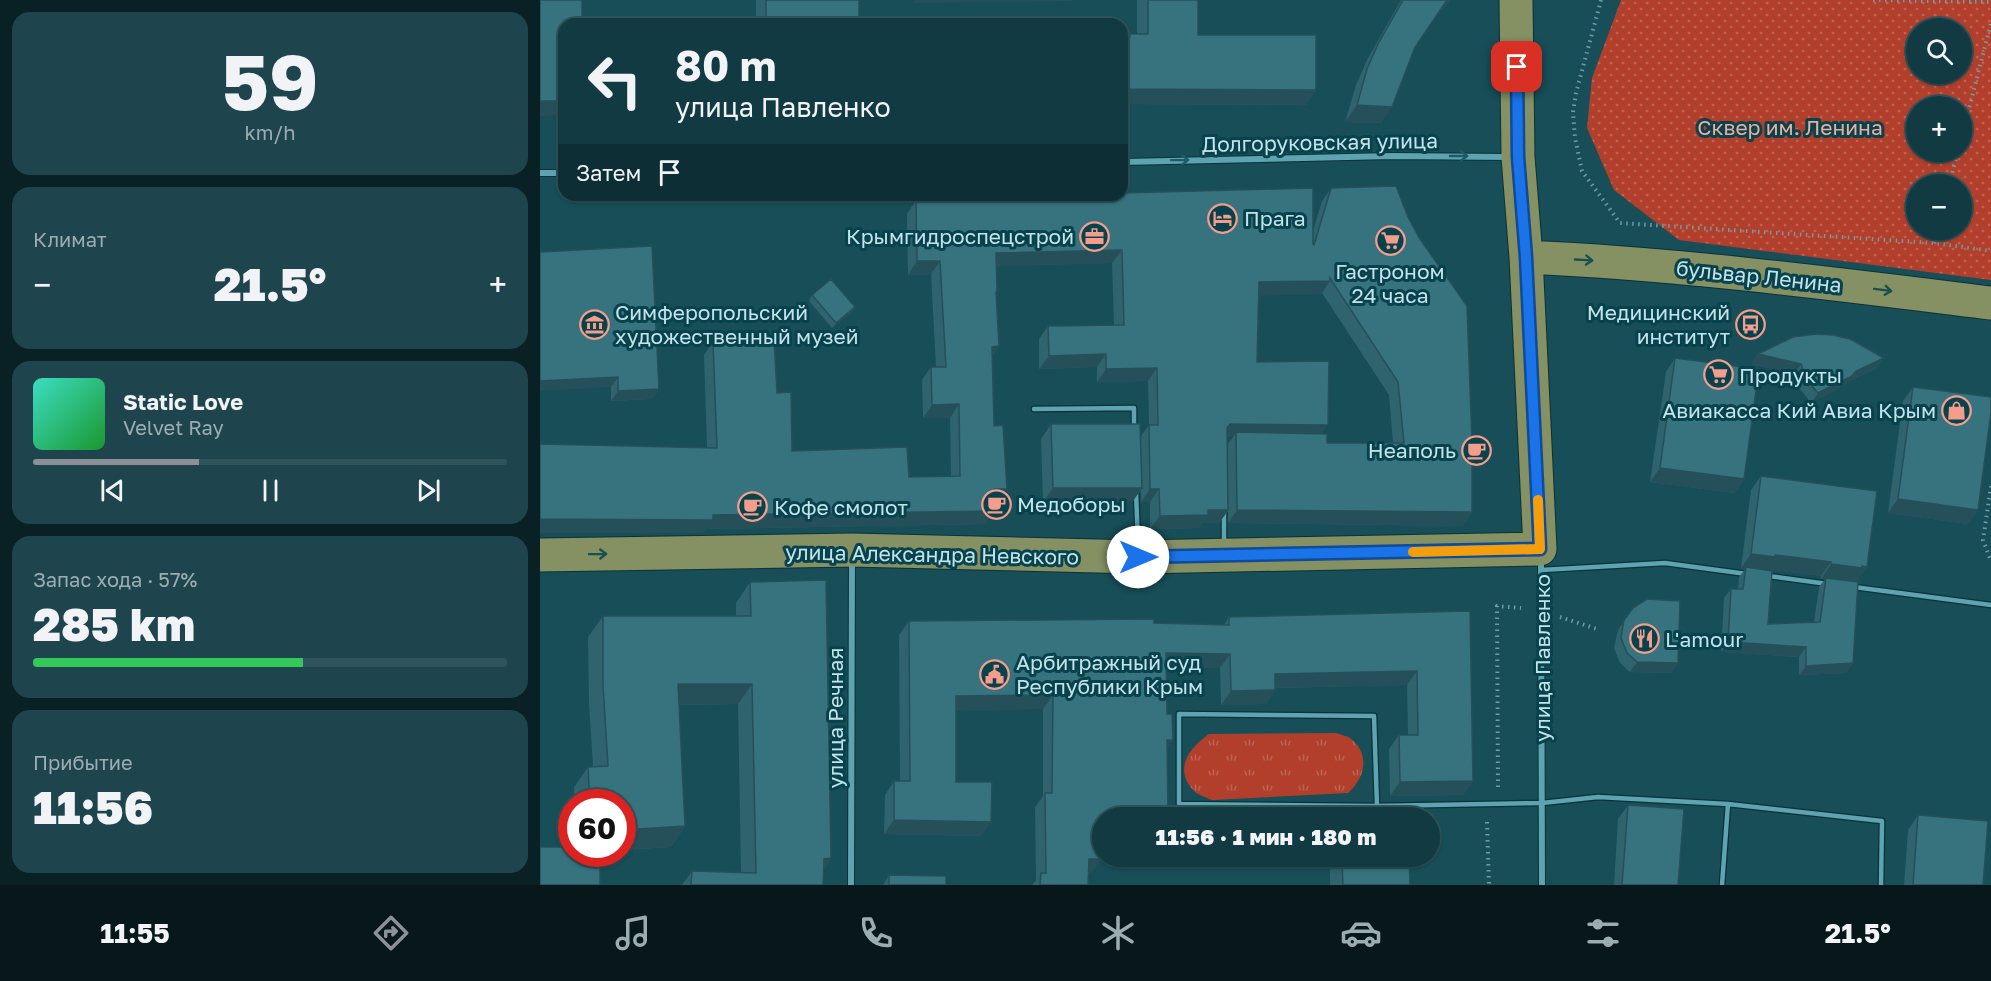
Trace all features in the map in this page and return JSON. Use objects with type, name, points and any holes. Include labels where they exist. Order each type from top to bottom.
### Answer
[{"type":"main road","name":"улица Павленко","points":[[1516,0],[1518,157],[1526,257],[1541,559]]},
{"type":"main road","name":"бульвар Ленина","points":[[1526,257],[1617,261],[1711,269],[1991,303]]},
{"type":"main road","name":"улица Александра Невского","points":[[540,555],[852,550],[1138,557],[1541,559]]},
{"type":"street","name":"Долгоруковская улица","points":[[1128,162],[1380,156],[1518,157]]},
{"type":"street","points":[[540,173],[558,173]]},
{"type":"street","name":"улица Речная","points":[[851,885],[852,550]]},
{"type":"street","name":"улица Павленко","points":[[1541,559],[1542,885]]},
{"type":"lane","points":[[1034,410],[1134,408],[1134,431]]},
{"type":"lane","points":[[1136,489],[1138,557]]},
{"type":"lane","points":[[1224,501],[1224,556]]},
{"type":"lane","points":[[1541,559],[1665,563],[1840,586]]},
{"type":"lane","points":[[1851,587],[1991,605]]},
{"type":"lane","points":[[1377,806],[1374,716],[1179,714],[1179,804],[1377,806],[1542,803],[1598,796],[1728,804],[1882,821],[1881,885]]},
{"type":"lane","points":[[1722,885],[1728,804]]},
{"type":"path","points":[[1601,0],[1576,93],[1573,112],[1575,138],[1582,171],[1620,223],[1934,243],[1991,251]]},
{"type":"path","points":[[1873,0],[1991,2]]},
{"type":"path","points":[[1972,97],[1991,23]]},
{"type":"path","points":[[1991,486],[1983,540],[1991,561]]},
{"type":"path","points":[[1489,885],[1486,804],[1498,793],[1497,606]]},
{"type":"green space","name":"Сквер им. Ленина","points":[[1621,0],[1991,0],[1991,280],[1679,240],[1614,190],[1587,128],[1592,78]]},
{"type":"green space","points":[[1336,733],[1350,738],[1357,744],[1363,758],[1362,773],[1348,793],[1212,800],[1194,791],[1185,775],[1184,767],[1190,752],[1209,734]]},
{"type":"building","points":[[540,0],[582,0],[582,18],[558,18],[558,101],[540,101]]},
{"type":"building","points":[[766,0],[859,0],[859,18],[766,18]]},
{"type":"building","points":[[1148,0],[1198,0],[1198,35],[1316,35],[1316,90],[1129,89],[1128,37],[1130,34],[1148,34]]},
{"type":"building","points":[[1403,0],[1447,0],[1415,47],[1392,107],[1357,105],[1367,69],[1378,44]]},
{"type":"building","points":[[1396,186],[1408,217],[1420,239],[1467,306],[1472,512],[1237,510],[1236,432],[1327,434],[1327,443],[1404,443],[1398,382],[1330,278],[1330,281],[1259,282],[1257,362],[1329,361],[1328,425],[1230,424],[1227,428],[1228,510],[1208,510],[1208,515],[1160,516],[1159,489],[1150,489],[1149,425],[1158,425],[1157,368],[1106,369],[1106,354],[1049,356],[1048,326],[1124,325],[1122,250],[996,253],[999,346],[992,347],[994,426],[1003,425],[1007,489],[994,489],[994,511],[713,515],[713,520],[540,519],[540,444],[717,448],[713,342],[774,338],[777,393],[791,392],[792,451],[907,447],[909,477],[960,476],[959,404],[932,405],[931,367],[946,367],[940,261],[917,261],[916,201],[1128,201],[1128,193],[1313,188],[1314,245],[1331,188]]},
{"type":"building","name":"Симферопольский художественный музей","points":[[652,246],[659,389],[618,391],[618,377],[540,381],[540,252]]},
{"type":"building","points":[[831,279],[855,307],[836,323],[812,295]]},
{"type":"building","points":[[1816,334],[1850,339],[1884,358],[1818,393],[1806,379],[1801,364],[1758,354],[1793,337]]},
{"type":"building","points":[[1675,358],[1759,369],[1744,479],[1660,468]]},
{"type":"building","points":[[1913,387],[1991,397],[1978,510],[1898,499]]},
{"type":"building","points":[[1051,424],[1140,424],[1142,488],[1053,488]]},
{"type":"building","points":[[1761,476],[1877,491],[1867,567],[1751,554]]},
{"type":"building","points":[[1746,567],[1772,571],[1768,624],[1820,622],[1826,578],[1858,582],[1853,663],[1806,666],[1806,647],[1728,642],[1731,589],[1743,589]]},
{"type":"building","points":[[826,580],[831,858],[824,859],[823,885],[691,885],[692,871],[756,873],[752,684],[678,684],[685,826],[636,829],[636,789],[589,789],[588,767],[608,766],[603,684],[603,616],[751,616],[750,582]]},
{"type":"building","name":"L'amour","points":[[1647,599],[1680,601],[1678,663],[1637,662],[1627,653],[1621,638],[1624,620],[1633,608]]},
{"type":"building","points":[[1470,611],[1473,781],[1400,782],[1399,735],[1418,735],[1417,671],[1275,674],[1275,690],[1231,691],[1230,654],[1166,653],[1167,714],[1172,714],[1173,740],[1167,740],[1168,807],[1092,807],[1092,859],[1089,859],[1088,885],[1040,885],[1041,873],[1046,873],[1045,793],[1052,793],[1053,695],[956,696],[956,782],[992,782],[991,822],[894,820],[894,781],[910,781],[909,621],[1154,619],[1154,623],[1229,625],[1229,617]]},
{"type":"building","points":[[1628,805],[1684,809],[1678,885],[1622,885]]},
{"type":"building","points":[[1918,815],[1988,821],[1983,885],[1913,885]]},
{"type":"building","points":[[540,847],[558,847],[558,867],[600,867],[600,885],[540,885]]},
{"type":"building","points":[[1342,867],[1409,867],[1410,885],[1343,885]]},
{"type":"building","points":[[889,875],[946,876],[946,885],[889,885]]},
{"type":"slow traffic","points":[[1413,552],[1540,549],[1538,500]]},
{"type":"place","name":"Прага","points":[[1223,218]]},
{"type":"place","name":"Крымгидроспецстрой","points":[[1095,236]]},
{"type":"place","name":"Гастроном 24 часа","points":[[1390,240]]},
{"type":"place","name":"Симферопольский художественный музей","points":[[594,324]]},
{"type":"place","name":"Медицинский институт","points":[[1751,324]]},
{"type":"place","name":"Продукты","points":[[1718,375]]},
{"type":"place","name":"Авиакасса Кий Авиа Крым","points":[[1957,410]]},
{"type":"place","name":"Неаполь","points":[[1477,450]]},
{"type":"place","name":"Медоборы","points":[[996,504]]},
{"type":"place","name":"Кофе смолот","points":[[753,507]]},
{"type":"place","name":"L'amour","points":[[1644,639]]},
{"type":"place","name":"Арбитражный суд Республики Крым","points":[[995,674]]},
{"type":"route","points":[[1138,557],[1540,549],[1526,257],[1518,157],[1517,67]]}]
